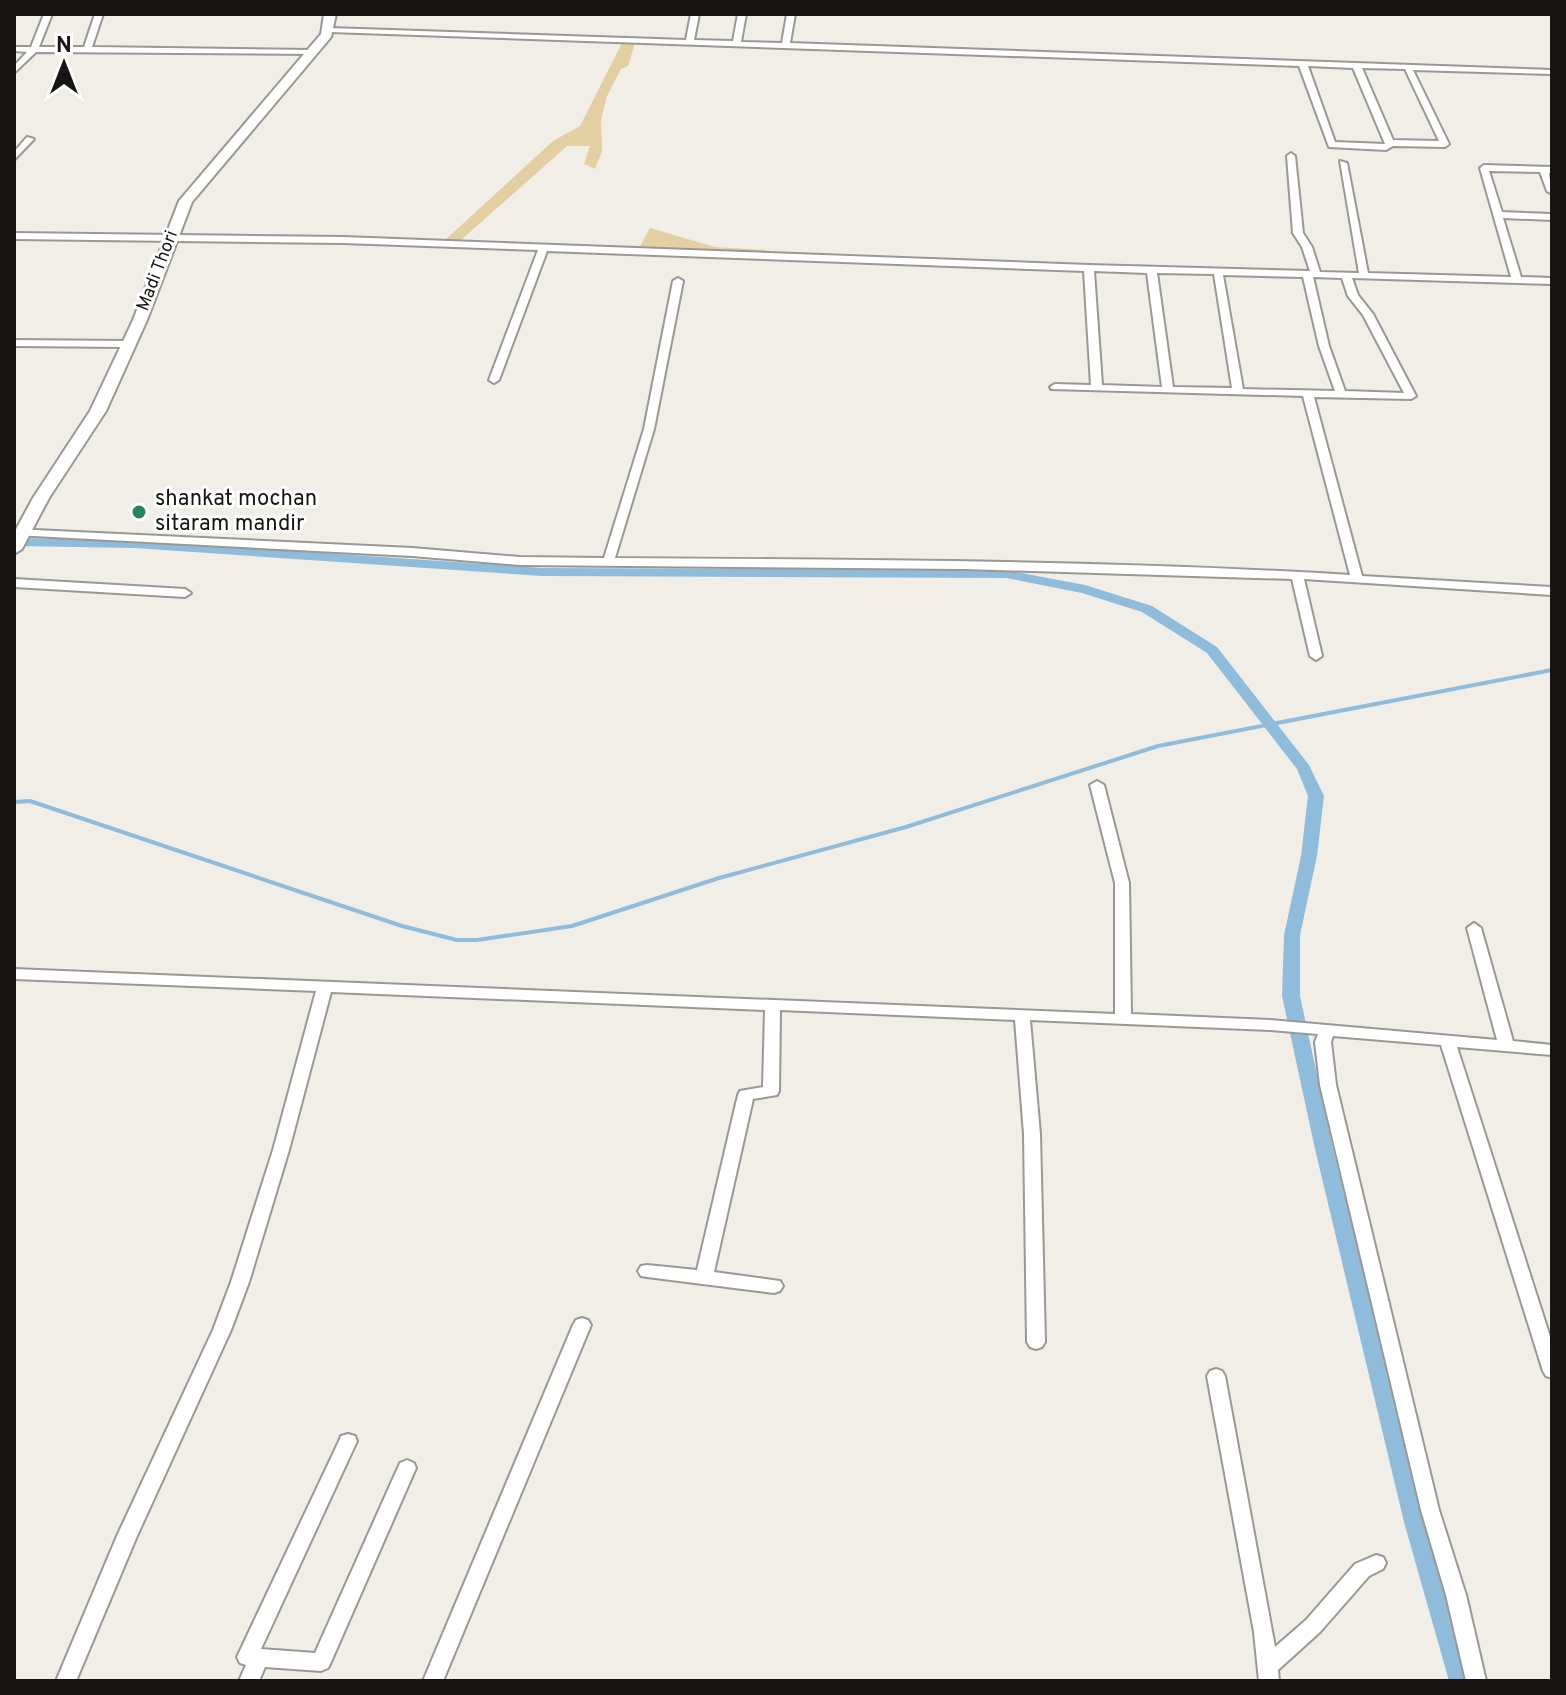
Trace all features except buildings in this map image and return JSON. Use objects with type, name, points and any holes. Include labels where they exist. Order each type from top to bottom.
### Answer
[{"type":"main road","points":[[330,14],[330,30]]},
{"type":"main road","name":"Madi Thori","points":[[18,538],[98,411],[140,320],[186,201],[330,30]]},
{"type":"street","points":[[14,71],[34,49],[48,14]]},
{"type":"street","points":[[87,50],[99,14]]},
{"type":"street","points":[[689,43],[695,14]]},
{"type":"street","points":[[737,44],[742,14]]},
{"type":"street","points":[[786,46],[791,14]]},
{"type":"street","points":[[330,30],[1552,72]]},
{"type":"street","points":[[14,49],[312,52]]},
{"type":"street","points":[[1302,62],[1332,145],[1386,147],[1389,143],[1445,144],[1407,66]]},
{"type":"street","points":[[1356,64],[1389,143]]},
{"type":"street","points":[[14,157],[30,139]]},
{"type":"street","points":[[1291,156],[1298,233],[1307,247],[1324,346],[1341,394]]},
{"type":"street","points":[[1343,163],[1364,275]]},
{"type":"street","points":[[1517,280],[1484,168],[1548,170],[1552,191]]},
{"type":"street","points":[[1498,215],[1552,217]]},
{"type":"street","points":[[14,236],[171,236],[544,246],[1089,268],[1552,281]]},
{"type":"street","points":[[494,380],[544,246]]},
{"type":"street","points":[[1089,268],[1097,388]]},
{"type":"street","points":[[1152,270],[1168,390]]},
{"type":"street","points":[[1218,271],[1238,392]]},
{"type":"street","points":[[1055,387],[1411,396],[1368,314],[1353,296],[1346,274]]},
{"type":"street","points":[[608,563],[649,429],[678,281]]},
{"type":"street","points":[[14,343],[127,344]]},
{"type":"street","points":[[1308,394],[1357,578]]},
{"type":"street","points":[[18,538],[608,563],[964,565],[1297,575],[1552,591]]},
{"type":"street","points":[[1297,575],[1316,656]]},
{"type":"street","points":[[14,583],[185,593]]},
{"type":"street","points":[[1097,785],[1122,883],[1123,1019]]},
{"type":"street","points":[[1474,928],[1506,1045]]},
{"type":"street","points":[[14,974],[1270,1025],[1552,1050]]},
{"type":"street","points":[[66,1681],[127,1536],[222,1330],[240,1282],[281,1150],[325,987]]},
{"type":"street","points":[[704,1278],[746,1095],[771,1091],[773,1005]]},
{"type":"street","points":[[1022,1015],[1032,1134],[1036,1342]]},
{"type":"street","points":[[1324,1030],[1328,1085],[1430,1510],[1456,1595],[1476,1681]]},
{"type":"street","points":[[1447,1040],[1552,1371]]},
{"type":"street","points":[[647,1271],[774,1286]]},
{"type":"street","points":[[433,1681],[582,1325]]},
{"type":"street","points":[[1216,1376],[1264,1632],[1268,1674]]},
{"type":"street","points":[[348,1441],[247,1657],[321,1662],[407,1468]]},
{"type":"street","points":[[1268,1674],[1362,1570],[1376,1563]]},
{"type":"street","points":[[249,1681],[259,1658]]},
{"type":"shaded area","points":[[622,43],[635,43],[628,66],[621,69],[607,96],[601,120],[602,151],[595,169],[584,164],[590,146],[567,146],[460,241],[444,241],[553,141],[580,126]]},
{"type":"shaded area","points":[[650,228],[715,247],[766,250],[766,253],[639,248]]},
{"type":"waterway","points":[[14,542],[134,544],[542,572],[1006,574],[1085,589],[1147,609],[1212,650],[1304,768],[1316,796],[1309,856],[1292,935],[1291,996],[1324,1149],[1415,1522],[1461,1681]]},
{"type":"waterway","points":[[14,802],[30,801],[402,926],[457,940],[477,940],[572,926],[719,878],[906,827],[1158,746],[1552,670]]},
{"type":"place","name":"shankat mochan sitaram mandir","points":[[139,512]]}]
